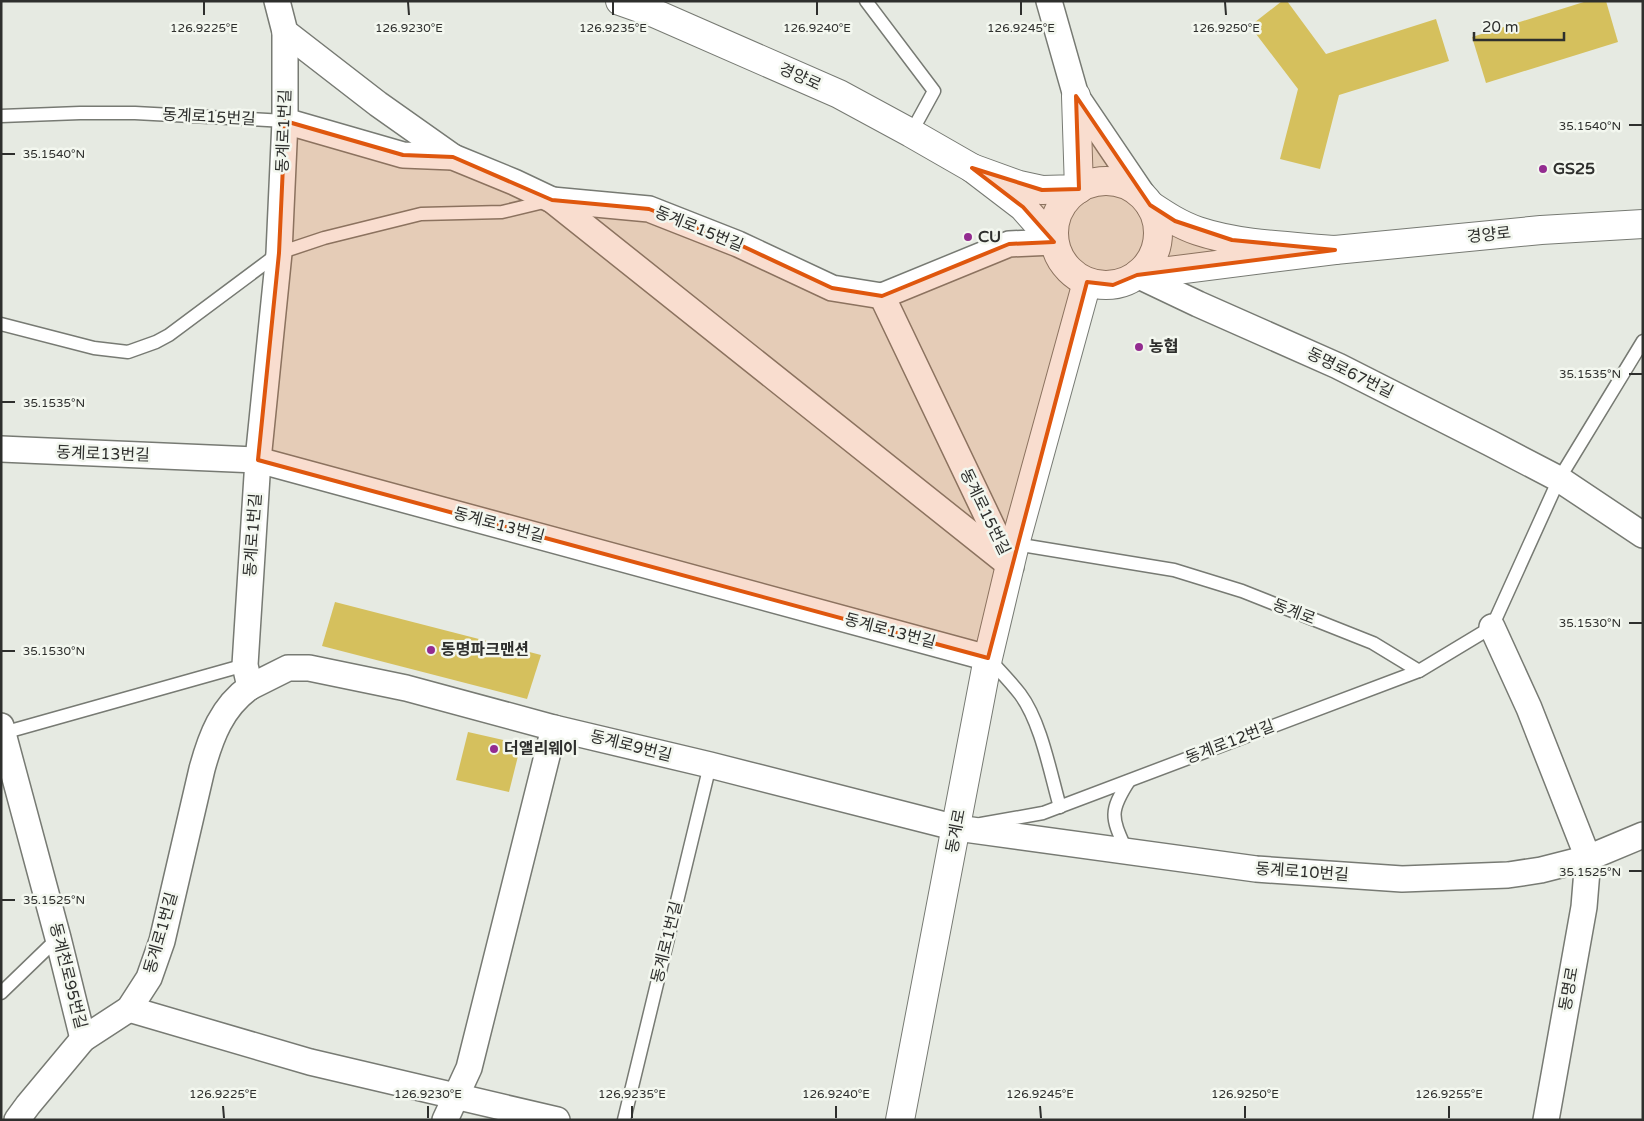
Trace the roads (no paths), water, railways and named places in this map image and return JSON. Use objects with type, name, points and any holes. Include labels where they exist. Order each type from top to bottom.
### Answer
[{"type":"street","name":"동계로1번길","points":[[83,1039],[129,1009],[149,978],[162,941],[209,742],[223,714],[239,695],[247,676],[258,460],[279,253],[286,122],[285,32],[276,1]]},
{"type":"street","name":"경양로","points":[[620,1],[654,13],[839,94],[972,168]]},
{"type":"street","points":[[972,168],[1027,187],[1042,190],[1079,189],[1076,96],[1050,1]]},
{"type":"street","points":[[285,32],[378,104],[453,157]]},
{"type":"street","points":[[1076,96],[1148,202]]},
{"type":"street","name":"동계로15번길","points":[[286,122],[403,155],[453,157],[552,200],[1013,555]]},
{"type":"street","points":[[972,168],[1023,207],[1054,242]]},
{"type":"street","name":"경양로","points":[[1148,202],[1156,219],[1158,235],[1155,250],[1148,264],[1137,275],[1113,285],[1100,285],[1087,282],[1069,270],[1062,262],[1054,242],[1054,226],[1058,211],[1067,198],[1079,189],[1092,183],[1106,181],[1121,183],[1134,189],[1148,202],[1175,221],[1197,231],[1232,240],[1335,250]]},
{"type":"street","name":"동계로15번길","points":[[552,200],[649,209],[738,244],[832,288],[882,296],[1013,555]]},
{"type":"street","name":"경양로","points":[[1137,275],[1335,250],[1541,230],[1643,224]]},
{"type":"street","points":[[882,296],[1009,244],[1054,242]]},
{"type":"street","name":"동명로67번길","points":[[1137,275],[1338,366],[1559,479],[1643,535]]},
{"type":"street","name":"동계로","points":[[900,1120],[988,658],[1013,555],[1087,282]]},
{"type":"street","name":"동계로13번길","points":[[1,450],[258,460],[988,658]]},
{"type":"street","points":[[1492,627],[1529,708],[1588,858]]},
{"type":"street","name":"동계로9번길","points":[[247,676],[288,668],[309,668],[406,688],[554,728],[710,765],[957,828]]},
{"type":"street","points":[[445,1120],[470,1068],[554,728]]},
{"type":"street","name":"동계천로95번길","points":[[2,729],[83,1039],[17,1120]]},
{"type":"street","name":"동계로10번길","points":[[957,828],[1256,869],[1402,879],[1508,875],[1541,870],[1588,858],[1643,835]]},
{"type":"street","name":"동명로","points":[[1546,1120],[1584,907],[1588,858]]},
{"type":"street","points":[[129,1009],[310,1062],[458,1095],[557,1120]]},
{"type":"lane","points":[[866,1],[934,91],[912,133]]},
{"type":"lane","name":"동계로15번길","points":[[1,116],[135,113],[286,122]]},
{"type":"lane","name":"동계로15번길","points":[[279,253],[324,238],[422,214],[502,212],[552,200]]},
{"type":"lane","points":[[1,324],[94,348],[128,352],[169,335],[279,253]]},
{"type":"lane","points":[[1492,627],[1559,479],[1643,341]]},
{"type":"lane","name":"동계로","points":[[1013,555],[1174,570],[1234,588],[1373,643],[1419,671]]},
{"type":"lane","name":"동계로12번길","points":[[957,828],[1043,813],[1060,807],[1419,671],[1492,627]]},
{"type":"lane","points":[[988,658],[1020,694],[1031,713],[1060,807]]},
{"type":"lane","points":[[2,729],[247,676]]},
{"type":"lane","name":"동계로1번길","points":[[624,1120],[710,765]]},
{"type":"lane","points":[[1128,852],[1117,830],[1113,813],[1117,799],[1129,781]]},
{"type":"lane","points":[[1,993],[58,938]]},
{"type":"place","name":"GS25","points":[[1543,169]]},
{"type":"place","name":"CU","points":[[968,237]]},
{"type":"place","name":"농협","points":[[1139,347]]},
{"type":"place","name":"동명파크맨션","points":[[431,650]]},
{"type":"place","name":"더앨리웨이","points":[[494,749]]}]
